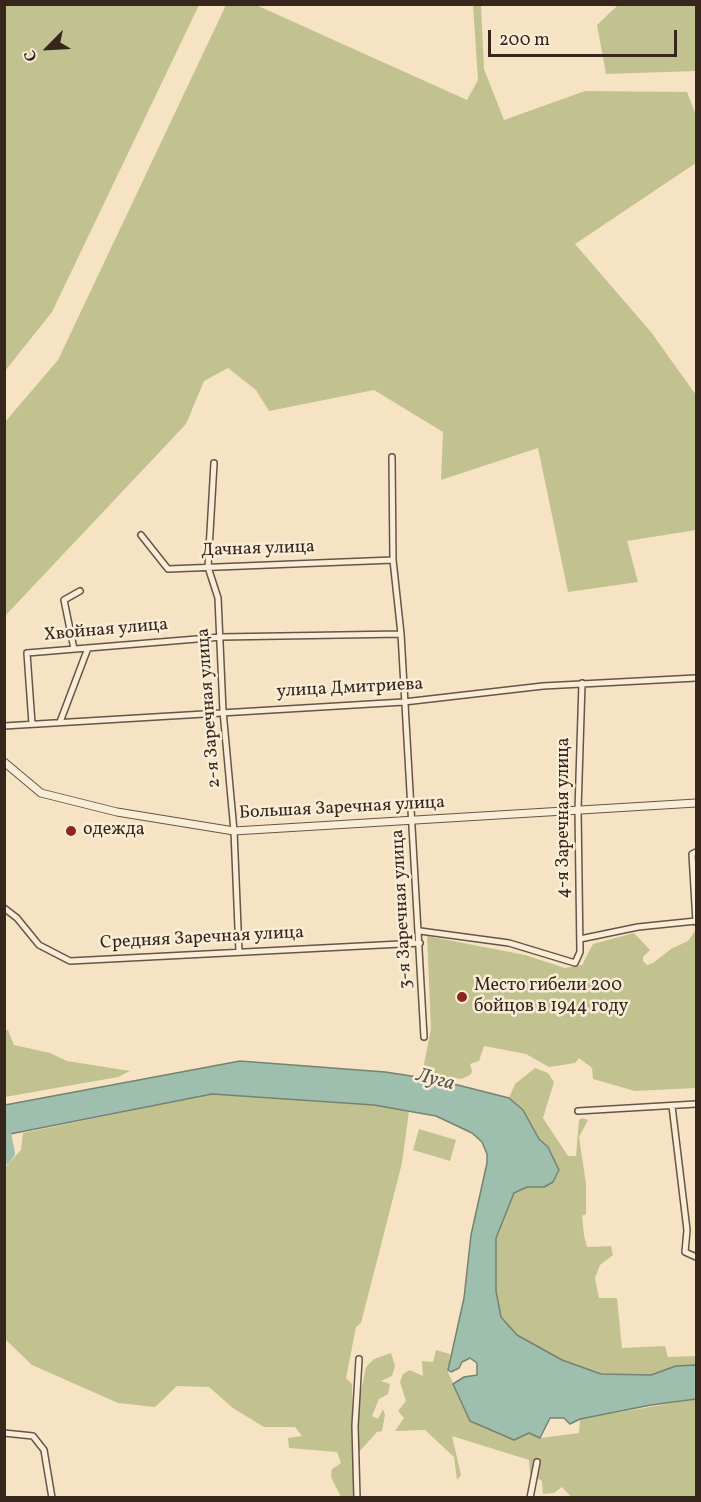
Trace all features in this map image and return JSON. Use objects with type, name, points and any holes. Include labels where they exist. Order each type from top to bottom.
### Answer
[{"type":"street","name":"3-я Заречная улица","points":[[392,457],[393,560],[401,634],[420,931],[424,1037]]},
{"type":"street","name":"2-я Заречная улица","points":[[214,463],[208,567],[218,598],[234,831],[239,952]]},
{"type":"street","name":"Дачная улица","points":[[141,535],[168,569],[393,560]]},
{"type":"street","points":[[74,649],[64,600],[80,591]]},
{"type":"street","name":"Хвойная улица","points":[[32,724],[27,653],[221,637],[401,634]]},
{"type":"street","points":[[60,722],[88,648]]},
{"type":"street","name":"улица Дмитриева","points":[[4,726],[404,702],[582,683],[696,678]]},
{"type":"street","name":"4-я Заречная улица","points":[[420,931],[509,944],[575,963],[580,952],[578,810],[582,683]]},
{"type":"street","name":"Большая Заречная улица","points":[[4,762],[41,793],[117,812],[234,831],[696,803]]},
{"type":"street","points":[[580,939],[638,927],[696,922],[692,854],[696,852]]},
{"type":"street","name":"Средняя Заречная улица","points":[[4,908],[17,918],[39,945],[70,961],[420,943]]},
{"type":"street","points":[[578,1111],[696,1104]]},
{"type":"street","points":[[672,1106],[687,1230],[685,1252],[696,1257]]},
{"type":"street","points":[[357,1497],[355,1426],[359,1359]]},
{"type":"street","points":[[4,1433],[33,1436],[44,1450],[52,1497]]},
{"type":"street","points":[[530,1497],[537,1462]]},
{"type":"green space","points":[[5,4],[199,5],[52,312],[5,371]]},
{"type":"green space","points":[[226,5],[256,5],[467,100],[478,80],[473,5],[481,5],[484,69],[504,120],[585,91],[687,92],[696,115],[696,163],[575,244],[651,332],[696,395],[696,530],[627,541],[638,582],[568,592],[538,448],[441,480],[443,432],[374,390],[269,411],[256,390],[228,368],[204,381],[186,424],[5,616],[5,422],[58,360]]},
{"type":"green space","points":[[618,5],[696,5],[696,71],[606,74],[597,25]]},
{"type":"green space","points":[[696,929],[696,1088],[635,1091],[593,1079],[592,1068],[579,1058],[575,1063],[549,1067],[526,1054],[484,1046],[479,1061],[470,1064],[472,1072],[470,1075],[461,1079],[429,1075],[423,1069],[431,1029],[427,936],[525,955],[565,968],[582,965],[593,944],[634,933],[650,950],[643,957],[647,965],[688,941]]},
{"type":"green space","points":[[5,1030],[8,1030],[14,1045],[50,1053],[67,1061],[130,1071],[118,1077],[5,1097]]},
{"type":"green space","points":[[535,1068],[548,1073],[554,1082],[543,1118],[568,1156],[576,1156],[579,1120],[582,1118],[588,1120],[579,1137],[586,1184],[586,1214],[582,1216],[584,1235],[587,1247],[611,1246],[613,1255],[600,1265],[595,1278],[599,1298],[617,1298],[622,1348],[665,1346],[668,1357],[696,1356],[696,1365],[676,1366],[651,1375],[601,1374],[562,1360],[517,1335],[501,1317],[496,1291],[496,1239],[514,1193],[527,1187],[544,1187],[557,1176],[559,1170],[548,1147],[539,1139],[523,1110],[509,1098],[515,1084]]},
{"type":"green space","points":[[212,1094],[374,1105],[409,1111],[402,1163],[361,1323],[356,1327],[346,1378],[352,1384],[354,1497],[341,1497],[331,1477],[332,1469],[341,1463],[337,1452],[289,1448],[288,1438],[302,1436],[295,1427],[264,1427],[233,1408],[209,1387],[177,1386],[155,1407],[118,1403],[32,1365],[5,1339],[5,1175],[6,1166],[21,1150],[23,1133]]},
{"type":"green space","points":[[419,1129],[456,1140],[450,1161],[413,1150]]},
{"type":"green space","points":[[436,1350],[450,1354],[448,1372],[470,1421],[514,1440],[529,1433],[540,1438],[579,1433],[580,1419],[696,1399],[696,1497],[571,1497],[562,1487],[554,1493],[543,1494],[542,1481],[530,1474],[529,1460],[452,1436],[461,1475],[457,1480],[454,1457],[425,1430],[395,1431],[404,1418],[398,1411],[406,1401],[400,1382],[403,1374],[410,1370],[423,1376],[422,1361],[433,1362]]},
{"type":"green space","points":[[391,1353],[395,1366],[392,1376],[381,1381],[390,1384],[388,1394],[379,1399],[372,1416],[378,1419],[383,1409],[385,1415],[382,1431],[377,1432],[358,1453],[357,1411],[366,1367],[374,1359]]},
{"type":"water","name":"Луга","points":[[240,1061],[385,1072],[438,1080],[509,1098],[523,1110],[539,1139],[548,1147],[559,1170],[553,1182],[544,1187],[527,1187],[514,1193],[496,1238],[496,1291],[501,1317],[517,1335],[562,1360],[601,1374],[651,1375],[676,1366],[696,1365],[696,1399],[580,1419],[570,1424],[564,1418],[550,1418],[540,1438],[529,1433],[514,1440],[470,1421],[453,1384],[464,1377],[477,1375],[477,1363],[470,1358],[462,1362],[459,1368],[451,1372],[448,1370],[464,1298],[471,1235],[487,1154],[482,1142],[472,1133],[436,1116],[374,1105],[212,1094],[5,1135],[5,1105]]},
{"type":"waterway","points":[[4,1129],[9,1153],[4,1159]]},
{"type":"place","name":"одежда","points":[[71,831]]},
{"type":"place","name":"Место гибели 200 бойцов в 1944 году","points":[[462,997]]}]
